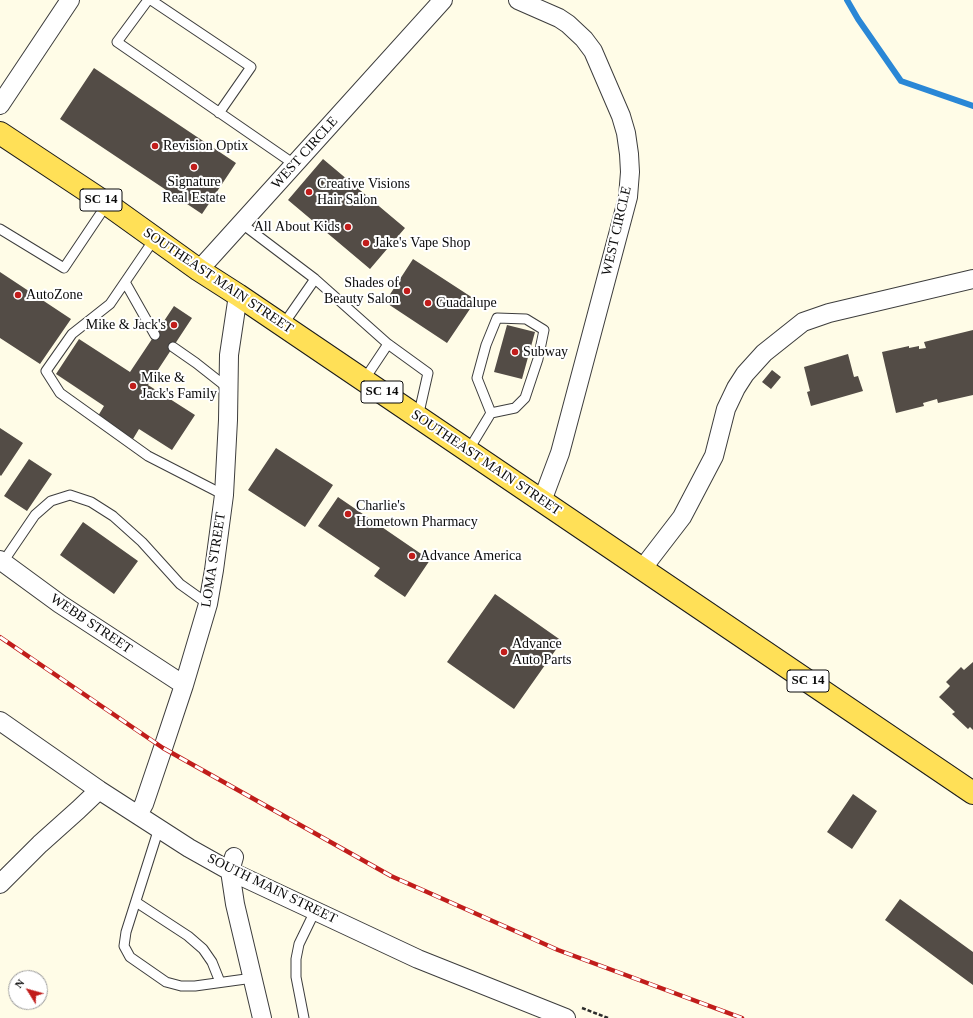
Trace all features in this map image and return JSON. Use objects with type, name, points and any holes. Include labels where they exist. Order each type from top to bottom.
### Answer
[{"type":"main road","name":"SOUTHEAST MAIN STREET","points":[[0,133],[107,204],[199,270],[283,325],[973,793]]},
{"type":"street","points":[[0,105],[70,0]]},
{"type":"street","name":"WEST CIRCLE","points":[[199,270],[443,0]]},
{"type":"street","name":"WEST CIRCLE","points":[[518,0],[563,21],[577,31],[592,51],[621,116],[626,133],[630,172],[628,197],[560,453],[542,501]]},
{"type":"street","points":[[642,569],[682,518],[714,456],[726,408],[745,374],[764,353],[803,322],[829,313],[973,279]]},
{"type":"street","name":"LOMA STREET","points":[[138,815],[144,804],[184,685],[208,604],[224,495],[228,434],[229,355],[238,295]]},
{"type":"street","name":"WEBB STREET","points":[[2,561],[60,604],[184,685]]},
{"type":"street","name":"SOUTH MAIN STREET","points":[[0,721],[99,790],[189,848],[232,864],[315,910],[418,959],[572,1012]]},
{"type":"street","points":[[0,884],[40,844],[99,790]]},
{"type":"street","points":[[232,864],[235,904],[262,1018]]},
{"type":"lane","points":[[219,113],[251,67],[150,0],[117,42],[219,113],[294,164]]},
{"type":"lane","points":[[0,229],[64,268],[107,204]]},
{"type":"lane","points":[[241,223],[315,279],[388,344],[428,373],[418,417]]},
{"type":"lane","points":[[155,238],[110,304],[72,334],[46,371],[60,393],[148,456],[224,495]]},
{"type":"lane","points":[[283,325],[315,279]]},
{"type":"lane","points":[[126,282],[155,335]]},
{"type":"lane","points":[[468,451],[491,413],[515,408],[525,398],[538,359],[544,330],[526,319],[497,318],[486,345],[477,378],[491,413]]},
{"type":"lane","points":[[364,380],[388,344]]},
{"type":"lane","points":[[173,347],[229,389]]},
{"type":"lane","points":[[2,561],[35,515],[51,501],[70,496],[92,502],[113,516],[142,542],[180,584],[208,604]]},
{"type":"lane","points":[[159,828],[126,932],[124,946],[130,958],[166,982],[181,986],[195,986],[253,978]]},
{"type":"lane","points":[[136,902],[188,936],[203,949],[212,962],[220,982]]},
{"type":"lane","points":[[304,1018],[296,976],[296,959],[299,944],[315,910]]},
{"type":"path","points":[[572,1012],[608,1018]]},
{"type":"building","points":[[94,68],[236,163],[202,214],[60,119]]},
{"type":"building","points":[[323,159],[405,228],[370,269],[288,200]]},
{"type":"building","points":[[413,259],[476,300],[447,343],[385,302]]},
{"type":"building","name":"AutoZone","points":[[0,272],[71,319],[40,364],[0,338]]},
{"type":"building","points":[[174,306],[192,318],[148,385],[195,415],[172,450],[139,429],[133,439],[98,416],[104,406],[56,374],[79,339],[130,372]]},
{"type":"building","name":"Subway","points":[[507,325],[535,332],[522,379],[494,372]]},
{"type":"building","points":[[973,330],[973,395],[938,403],[937,399],[923,403],[924,406],[896,413],[882,352],[909,346],[909,348],[919,346],[919,349],[926,348],[924,342]]},
{"type":"building","points":[[848,354],[854,377],[858,376],[863,391],[811,406],[807,392],[810,391],[804,367]]},
{"type":"building","points":[[772,370],[781,377],[771,389],[762,382]]},
{"type":"building","points":[[0,428],[23,443],[1,476],[0,475]]},
{"type":"building","points":[[276,448],[333,485],[305,527],[248,490]]},
{"type":"building","points":[[29,459],[52,474],[27,511],[4,496]]},
{"type":"building","points":[[338,497],[430,560],[405,597],[374,576],[380,568],[318,526]]},
{"type":"building","points":[[83,522],[138,561],[114,594],[60,555]]},
{"type":"building","name":"Advance Auto Parts","points":[[495,594],[562,641],[514,709],[447,662]]},
{"type":"building","points":[[973,662],[973,730],[970,727],[968,729],[952,714],[955,712],[939,697],[950,686],[946,682],[961,667],[964,670]]},
{"type":"building","points":[[853,794],[877,811],[852,849],[827,832]]},
{"type":"building","points":[[900,899],[973,952],[973,985],[885,920]]},
{"type":"waterway","points":[[847,0],[858,19],[901,81],[973,106]]},
{"type":"railway","points":[[0,637],[163,748],[391,876],[558,950],[742,1018]]},
{"type":"place","name":"Revision Optix","points":[[155,146]]},
{"type":"place","name":"Signature Real Estate","points":[[194,167]]},
{"type":"place","name":"Creative Visions Hair Salon","points":[[309,192]]},
{"type":"place","name":"All About Kids","points":[[348,227]]},
{"type":"place","name":"Jake's Vape Shop","points":[[366,243]]},
{"type":"place","name":"Shades of Beauty Salon","points":[[407,291]]},
{"type":"place","name":"AutoZone","points":[[18,295]]},
{"type":"place","name":"Guadalupe","points":[[428,303]]},
{"type":"place","name":"Mike & Jack's","points":[[174,325]]},
{"type":"place","name":"Subway","points":[[515,352]]},
{"type":"place","name":"Mike & Jack's Family","points":[[133,386]]},
{"type":"place","name":"Charlie's Hometown Pharmacy","points":[[348,514]]},
{"type":"place","name":"Advance America","points":[[412,556]]},
{"type":"place","name":"Advance Auto Parts","points":[[504,652]]}]
